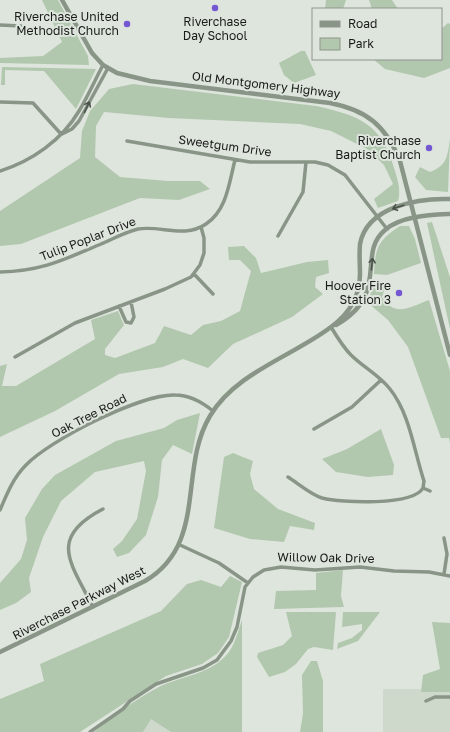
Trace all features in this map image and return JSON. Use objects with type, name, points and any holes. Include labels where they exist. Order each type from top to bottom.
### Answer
[{"type":"street","name":"Old Montgomery Highway","points":[[62,0],[87,46],[104,65],[123,75],[141,79],[330,103],[357,111],[372,119],[389,138],[400,161],[450,355]]},
{"type":"street","points":[[0,25],[21,26]]},
{"type":"street","points":[[0,170],[22,164],[32,158],[61,134],[79,111],[87,92],[104,65]]},
{"type":"street","points":[[61,134],[72,129],[79,121],[108,68]]},
{"type":"street","points":[[0,102],[33,102],[61,134]]},
{"type":"street","name":"Sweetgum Drive","points":[[127,141],[235,160],[270,163],[306,162],[328,165],[345,175],[387,229]]},
{"type":"street","name":"Tulip Poplar Drive","points":[[0,272],[20,272],[43,268],[137,229],[156,228],[179,232],[201,227],[212,219],[222,208],[235,160]]},
{"type":"street","points":[[278,236],[303,192],[306,162]]},
{"type":"street","name":"Riverchase Parkway West","points":[[331,327],[345,314],[356,299],[360,279],[361,241],[368,225],[377,217],[392,208],[433,199],[450,199]]},
{"type":"street","points":[[387,229],[415,219],[450,214]]},
{"type":"street","points":[[14,357],[66,327],[181,282],[194,274],[202,262],[204,253],[204,238],[201,227]]},
{"type":"street","name":"Riverchase Parkway West","points":[[0,652],[154,576],[170,562],[180,545],[185,526],[200,442],[205,425],[213,411],[227,394],[241,383],[353,315],[364,302],[369,288],[375,246],[387,229]]},
{"type":"street","points":[[194,274],[213,294]]},
{"type":"street","points":[[119,306],[126,322],[131,323],[134,317],[131,302]]},
{"type":"street","points":[[288,477],[320,497],[344,501],[388,501],[418,493],[423,488],[424,481],[405,418],[391,391],[381,380],[351,356],[331,327]]},
{"type":"street","points":[[314,429],[352,407],[381,380]]},
{"type":"street","name":"Oak Tree Road","points":[[0,510],[16,477],[36,456],[49,447],[121,408],[160,397],[176,395],[193,398],[203,402],[213,411]]},
{"type":"street","points":[[423,488],[430,491]]},
{"type":"street","points":[[93,607],[71,563],[69,542],[74,530],[79,524],[103,509]]},
{"type":"street","points":[[444,538],[447,554],[444,574]]},
{"type":"street","points":[[180,545],[220,563],[248,583]]},
{"type":"street","name":"Willow Oak Drive","points":[[90,732],[123,708],[130,701],[156,684],[203,668],[217,660],[231,641],[237,627],[242,596],[248,583],[261,571],[274,567],[315,570],[360,567],[444,574],[450,576]]},
{"type":"street","points":[[426,700],[435,697],[450,697]]},
{"type":"shaded area","points":[[383,689],[450,689],[450,732],[383,732]]},
{"type":"shaded area","points":[[151,718],[171,732],[143,732]]},
{"type":"green space","points":[[42,0],[58,0],[88,56],[89,65],[0,63],[0,58],[43,56],[62,42]]},
{"type":"green space","points":[[326,0],[346,0],[343,8],[325,8]]},
{"type":"green space","points":[[369,0],[392,0],[397,8],[372,8]]},
{"type":"green space","points":[[448,23],[450,24],[450,68],[424,78],[385,69],[374,60],[442,60],[442,28]]},
{"type":"green space","points":[[301,51],[305,51],[316,75],[294,83],[284,75],[279,63]]},
{"type":"green space","points":[[2,67],[96,69],[76,109],[44,71],[5,70],[5,85],[1,85]]},
{"type":"green space","points":[[133,84],[316,106],[346,114],[368,125],[384,142],[390,155],[397,178],[399,190],[398,201],[378,208],[374,199],[393,184],[384,165],[367,149],[331,131],[300,124],[169,118],[104,112],[96,126],[95,157],[120,177],[168,181],[200,181],[210,189],[179,200],[140,198],[21,244],[0,246],[0,211],[80,158],[82,131],[90,111],[109,89]]},
{"type":"green space","points":[[450,139],[448,192],[426,190],[415,177],[420,167],[430,172],[443,163],[446,159]]},
{"type":"green space","points":[[432,222],[450,277],[450,329],[427,223]]},
{"type":"green space","points":[[400,226],[409,226],[415,239],[421,263],[387,275],[374,274],[375,258],[382,240]]},
{"type":"green space","points":[[244,246],[256,258],[261,273],[307,262],[328,260],[329,273],[316,277],[315,287],[323,294],[292,317],[233,344],[208,368],[183,359],[163,367],[119,374],[55,411],[0,437],[0,366],[7,364],[2,386],[16,386],[95,339],[91,320],[118,311],[124,325],[105,349],[105,355],[115,358],[155,343],[164,326],[191,335],[203,325],[221,321],[240,311],[251,271],[240,260],[229,260],[228,247]]},
{"type":"green space","points":[[374,282],[387,282],[382,297],[392,307],[398,309],[409,308],[429,300],[450,371],[450,443],[449,438],[441,438],[408,347],[388,320],[368,303]]},
{"type":"green space","points":[[200,413],[192,454],[173,445],[162,460],[158,497],[146,535],[129,553],[117,557],[113,549],[122,541],[137,519],[146,471],[144,461],[95,472],[61,501],[43,537],[29,578],[31,592],[16,603],[0,610],[0,583],[21,559],[27,540],[25,518],[42,489],[55,475],[116,441],[164,428],[177,420]]},
{"type":"green space","points":[[381,429],[394,465],[393,475],[368,477],[336,472],[322,459],[347,449]]},
{"type":"green space","points":[[233,453],[253,461],[250,474],[254,489],[278,509],[315,523],[314,530],[290,526],[284,542],[250,539],[214,528],[224,457]]},
{"type":"green space","points":[[343,570],[341,596],[344,607],[274,609],[276,591],[316,590],[316,573]]},
{"type":"green space","points":[[230,576],[242,582],[229,637],[218,653],[202,664],[166,676],[80,732],[0,732],[0,699],[44,681],[40,664],[161,611],[187,584],[201,580],[221,587]]},
{"type":"green space","points":[[286,612],[336,612],[333,650],[314,647],[308,649],[296,664],[285,672],[269,677],[257,657],[258,653],[283,645],[292,636]]},
{"type":"green space","points":[[343,612],[380,612],[358,641],[337,649],[338,643],[352,638],[362,630],[362,624],[342,627]]},
{"type":"green space","points":[[242,620],[242,732],[171,732],[151,719],[143,732],[94,732],[124,708],[157,688],[210,668],[220,662],[228,654],[234,643]]},
{"type":"green space","points":[[432,622],[450,623],[450,692],[421,692],[423,675],[440,669]]},
{"type":"green space","points":[[311,661],[317,661],[323,681],[323,732],[300,732],[303,714],[302,675]]},
{"type":"place","name":"Riverchase Day School","points":[[215,8]]},
{"type":"place","name":"Riverchase United Methodist Church","points":[[127,24]]},
{"type":"place","name":"Riverchase Baptist Church","points":[[429,148]]},
{"type":"place","name":"Hoover Fire Station 3","points":[[399,293]]}]
